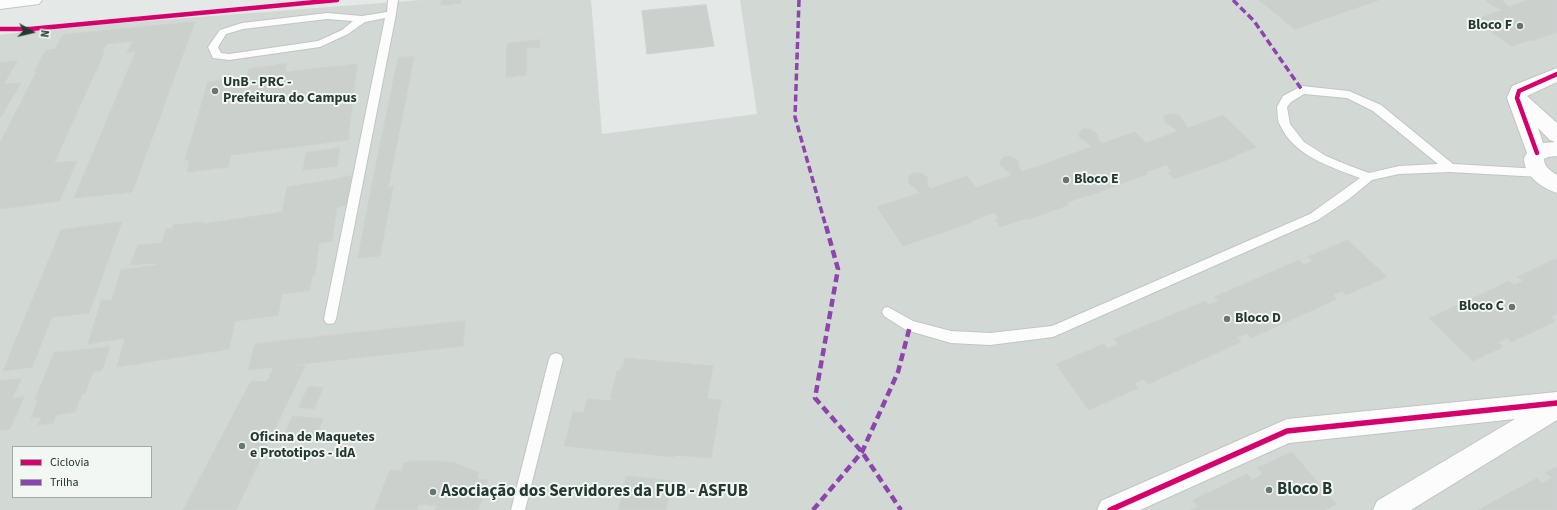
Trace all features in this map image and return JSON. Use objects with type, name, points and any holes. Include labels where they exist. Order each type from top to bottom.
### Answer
[{"type":"street","points":[[0,4],[33,0]]},
{"type":"street","points":[[1537,153],[1517,98],[1520,91],[1524,88],[1557,74]]},
{"type":"street","points":[[1517,98],[1557,135]]},
{"type":"street","points":[[1557,149],[1543,150],[1537,153],[1534,160],[1535,166],[1540,173],[1557,185]]},
{"type":"street","points":[[1110,510],[1287,431],[1557,403]]},
{"type":"street","points":[[1386,510],[1557,406]]},
{"type":"lane","points":[[330,318],[393,0]]},
{"type":"lane","points":[[362,19],[345,32],[320,44],[229,57],[217,56],[213,47],[223,32],[242,26],[327,16],[362,19],[391,14]]},
{"type":"lane","points":[[1369,177],[1331,162],[1307,150],[1293,137],[1285,124],[1282,107],[1287,99],[1302,90],[1349,95],[1366,101],[1377,108],[1450,168]]},
{"type":"lane","points":[[888,312],[910,326],[951,337],[990,339],[1053,331],[1314,217],[1345,196],[1369,177],[1399,170],[1450,168],[1540,173]]},
{"type":"lane","points":[[518,510],[556,359]]},
{"type":"shaded area","points":[[421,0],[591,0],[602,134],[757,114],[740,0],[1557,0],[1557,510],[0,510],[0,35],[56,28]]},
{"type":"building","points":[[442,0],[461,0],[461,3],[441,5]]},
{"type":"building","points":[[1259,0],[1379,0],[1295,29]]},
{"type":"building","name":"Bloco F","points":[[1486,0],[1502,0],[1509,7],[1528,0],[1557,0],[1557,32],[1512,46],[1474,20],[1502,10],[1490,4]]},
{"type":"building","points":[[706,5],[714,46],[647,54],[642,11]]},
{"type":"building","points":[[195,22],[132,192],[74,198],[136,51],[127,53],[133,41],[106,44],[102,53],[104,53],[54,163],[77,161],[59,201],[0,209],[0,143],[37,71],[34,72],[46,50],[55,49],[63,35]]},
{"type":"building","points":[[540,40],[540,47],[527,48],[526,75],[506,77],[507,44]]},
{"type":"building","points":[[414,57],[388,188],[371,189],[398,58]]},
{"type":"building","points":[[17,61],[4,84],[21,83],[0,118],[0,63]]},
{"type":"building","points":[[286,64],[285,72],[357,64],[348,140],[231,155],[228,167],[187,172],[190,160],[185,160],[208,82],[247,76],[249,69]]},
{"type":"building","name":"Bloco E","points":[[1169,114],[1179,115],[1188,128],[1223,115],[1256,147],[1234,156],[1235,157],[1174,179],[1168,173],[1172,171],[1166,165],[1146,172],[1147,174],[1066,203],[1068,205],[1028,220],[1027,218],[1000,227],[995,220],[999,219],[994,212],[972,221],[973,222],[903,246],[877,207],[920,193],[908,182],[909,176],[914,173],[921,173],[926,176],[928,180],[927,184],[930,189],[967,176],[976,188],[1012,175],[1000,165],[1000,161],[1004,157],[1010,156],[1016,159],[1022,172],[1091,147],[1087,142],[1079,137],[1079,133],[1083,129],[1089,129],[1095,132],[1101,144],[1135,132],[1146,143],[1178,131],[1165,122],[1164,117]]},
{"type":"building","points":[[340,148],[337,166],[303,170],[306,153]]},
{"type":"building","points":[[351,176],[347,205],[337,207],[332,241],[319,243],[315,275],[312,276],[310,290],[282,294],[278,315],[235,321],[229,349],[117,367],[125,338],[88,344],[101,301],[112,300],[121,270],[156,265],[156,263],[130,265],[138,245],[162,243],[166,229],[173,228],[173,225],[204,222],[203,224],[282,212],[287,187]]},
{"type":"building","points":[[393,187],[380,256],[358,258],[371,189]]},
{"type":"building","points":[[122,222],[89,313],[52,317],[32,367],[3,371],[61,230]]},
{"type":"building","name":"Bloco D","points":[[1348,240],[1387,277],[1346,295],[1342,291],[1333,295],[1337,299],[1251,338],[1247,333],[1237,337],[1241,342],[1148,384],[1144,379],[1134,383],[1138,388],[1089,410],[1056,364],[1104,344],[1108,349],[1118,344],[1114,339],[1205,301],[1209,305],[1219,301],[1214,297],[1299,260],[1304,265],[1313,261],[1308,257]]},
{"type":"building","name":"Bloco C","points":[[1557,258],[1557,313],[1550,317],[1555,321],[1512,342],[1507,338],[1498,342],[1503,347],[1473,361],[1429,318],[1458,305],[1463,310],[1471,305],[1467,301],[1509,281],[1514,285],[1523,281],[1518,277]]},
{"type":"building","points":[[465,321],[463,346],[248,370],[255,344]]},
{"type":"building","points":[[110,347],[102,370],[93,372],[85,394],[82,394],[75,412],[56,415],[53,423],[38,425],[42,417],[31,418],[38,399],[35,400],[54,353]]},
{"type":"building","points":[[625,358],[713,366],[707,399],[721,400],[711,458],[674,455],[674,457],[564,446],[573,412],[584,412],[587,399],[613,401],[614,399],[610,399],[617,371],[620,371],[621,367],[623,367]]},
{"type":"building","name":"Oficina de Maquetes e Prototipos - IdA","points":[[291,365],[305,366],[236,510],[183,510],[251,381],[267,382],[274,367]]},
{"type":"building","points":[[21,379],[12,399],[24,397],[10,429],[0,430],[0,381]]},
{"type":"building","points":[[309,386],[323,388],[314,409],[299,407]]},
{"type":"building","points":[[293,416],[323,419],[315,438],[284,436]]},
{"type":"building","name":"Bloco B","points":[[1292,452],[1336,504],[1325,510],[1191,510],[1198,507],[1193,500],[1247,474],[1252,480],[1263,474],[1258,468]]},
{"type":"building","name":"Asociação dos Servidores da FUB - ASFUB","points":[[416,461],[455,463],[478,472],[477,479],[488,480],[478,510],[435,510],[437,506],[419,504],[417,510],[374,510],[390,470],[401,471],[404,463]]},
{"type":"building","points":[[1557,467],[1557,510],[1478,510],[1537,478],[1542,483],[1552,478],[1546,473]]},
{"type":"building","points":[[626,476],[672,481],[666,510],[619,510]]},
{"type":"marked path","points":[[799,0],[795,117],[838,269],[815,398],[862,452],[901,510]]},
{"type":"marked path","points":[[1233,0],[1254,21],[1302,90]]},
{"type":"marked path","points":[[813,510],[862,452],[898,372],[910,326]]},
{"type":"cycle path","points":[[0,29],[30,29],[337,0]]},
{"type":"cycle path","points":[[1537,153],[1517,98],[1519,91],[1557,74]]},
{"type":"cycle path","points":[[1110,510],[1287,431],[1557,403]]},
{"type":"place","name":"Bloco F","points":[[1520,26]]},
{"type":"place","name":"UnB - PRC - Prefeitura do Campus","points":[[215,91]]},
{"type":"place","name":"Bloco E","points":[[1066,180]]},
{"type":"place","name":"Bloco C","points":[[1512,307]]},
{"type":"place","name":"Bloco D","points":[[1227,319]]},
{"type":"place","name":"Oficina de Maquetes e Prototipos - IdA","points":[[242,446]]},
{"type":"place","name":"Bloco B","points":[[1269,490]]},
{"type":"place","name":"Asociação dos Servidores da FUB - ASFUB","points":[[433,492]]}]
